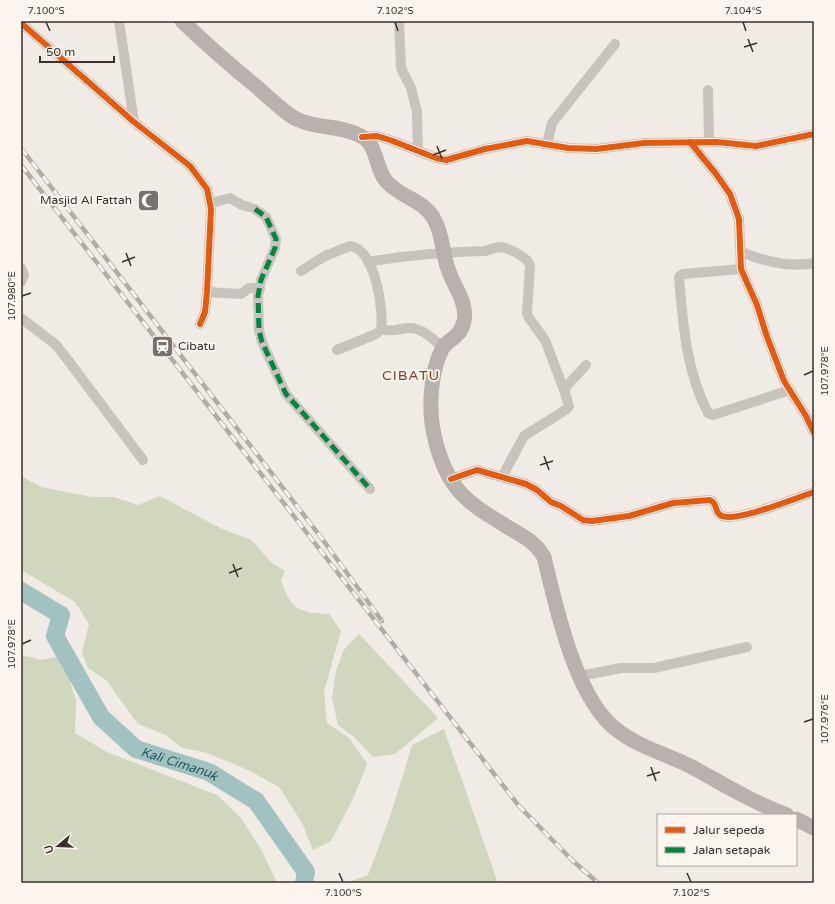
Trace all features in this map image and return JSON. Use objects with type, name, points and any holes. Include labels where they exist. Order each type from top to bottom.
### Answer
[{"type":"main road","points":[[182,21],[240,74],[290,115],[307,124],[342,130],[362,136],[369,142],[385,180],[393,188],[426,208],[434,219],[439,231],[442,251],[463,305],[464,318],[457,336],[443,347],[435,371],[430,419],[436,446],[451,479],[466,500],[527,538],[540,548],[544,557],[566,643],[594,705],[616,730],[636,743],[691,766],[758,804],[784,814]]},
{"type":"main road","points":[[797,820],[814,828]]},
{"type":"street","points":[[119,21],[134,122]]},
{"type":"street","points":[[399,21],[401,68],[410,88],[417,112],[418,151]]},
{"type":"street","points":[[21,23],[134,122],[190,166],[207,190],[211,203],[207,292],[205,312],[200,324]]},
{"type":"street","points":[[547,144],[552,122],[615,44]]},
{"type":"street","points":[[708,90],[709,142]]},
{"type":"street","points":[[362,136],[377,136],[446,160],[485,149],[527,141],[568,148],[596,150],[644,143],[709,142],[756,146],[814,134]]},
{"type":"street","points":[[690,142],[730,194],[739,219],[741,269],[750,286],[767,337],[790,390],[806,416],[814,433]]},
{"type":"street","points":[[211,203],[230,198],[261,213],[270,223],[276,239],[275,248],[258,296],[259,330],[262,342],[286,394],[370,489]]},
{"type":"street","points":[[301,271],[325,256],[350,246],[358,249],[374,273],[382,311],[381,329],[376,334],[337,350]]},
{"type":"street","points":[[368,262],[442,251],[488,250],[500,247],[506,248],[529,262],[527,313],[545,340],[569,406],[567,409],[524,436],[502,477]]},
{"type":"street","points":[[741,252],[759,259],[801,266],[814,263]]},
{"type":"street","points":[[21,268],[24,276],[21,282]]},
{"type":"street","points":[[741,269],[684,274],[679,277],[689,356],[701,399],[708,413],[713,415],[790,390]]},
{"type":"street","points":[[207,292],[240,294],[249,288],[260,288]]},
{"type":"street","points":[[21,318],[55,344],[143,460]]},
{"type":"street","points":[[381,329],[389,331],[404,328],[418,329],[443,347]]},
{"type":"street","points":[[564,390],[586,365]]},
{"type":"street","points":[[451,479],[477,470],[502,477],[532,487],[551,502],[561,506],[583,520],[592,522],[629,516],[673,503],[705,500],[714,501],[720,515],[724,517],[748,515],[814,492]]},
{"type":"street","points":[[580,676],[609,670],[654,668],[748,647]]},
{"type":"green space","points":[[21,476],[41,487],[92,497],[114,497],[138,505],[160,496],[220,528],[251,540],[272,563],[285,571],[281,581],[289,599],[293,604],[303,611],[329,614],[341,631],[324,691],[327,723],[349,738],[367,764],[353,799],[331,841],[313,850],[302,823],[279,787],[246,769],[204,752],[182,748],[166,735],[138,724],[106,680],[88,668],[82,653],[89,624],[75,602],[21,570]]},
{"type":"green space","points":[[359,634],[438,718],[395,754],[373,757],[354,737],[338,725],[332,698],[336,671],[343,651]]},
{"type":"green space","points":[[68,654],[69,677],[76,701],[75,733],[107,752],[217,795],[241,818],[262,851],[277,883],[21,883],[21,655],[42,660]]},
{"type":"green space","points":[[444,729],[498,883],[347,883],[368,875],[391,814],[412,745]]},
{"type":"waterway","name":"Kali Cimanuk","points":[[21,591],[61,615],[55,636],[101,717],[136,749],[209,772],[256,801],[306,872],[304,883]]},
{"type":"railway","points":[[21,148],[320,536],[382,621]]},
{"type":"railway","points":[[21,165],[519,806],[572,860],[598,883]]},
{"type":"marked path","points":[[255,209],[266,217],[276,239],[275,248],[261,280],[258,296],[259,330],[262,342],[286,394],[370,489]]},
{"type":"cycle path","points":[[21,23],[134,122],[190,166],[207,189],[211,209],[207,292],[205,312],[200,324]]},
{"type":"cycle path","points":[[362,137],[377,136],[436,158],[446,160],[485,149],[527,141],[568,148],[596,149],[644,143],[717,142],[756,146],[814,134]]},
{"type":"cycle path","points":[[690,142],[730,194],[739,219],[741,269],[757,305],[767,337],[784,381],[806,416],[814,433]]},
{"type":"cycle path","points":[[451,479],[477,470],[526,484],[537,490],[551,502],[561,506],[583,520],[592,521],[629,516],[673,503],[710,500],[714,503],[720,515],[730,517],[740,516],[814,492]]},
{"type":"place","name":"Masjid Al Fattah","points":[[148,200]]},
{"type":"place","name":"Cibatu","points":[[162,346]]},
{"type":"district","name":"CIBATU","points":[[411,375]]}]
